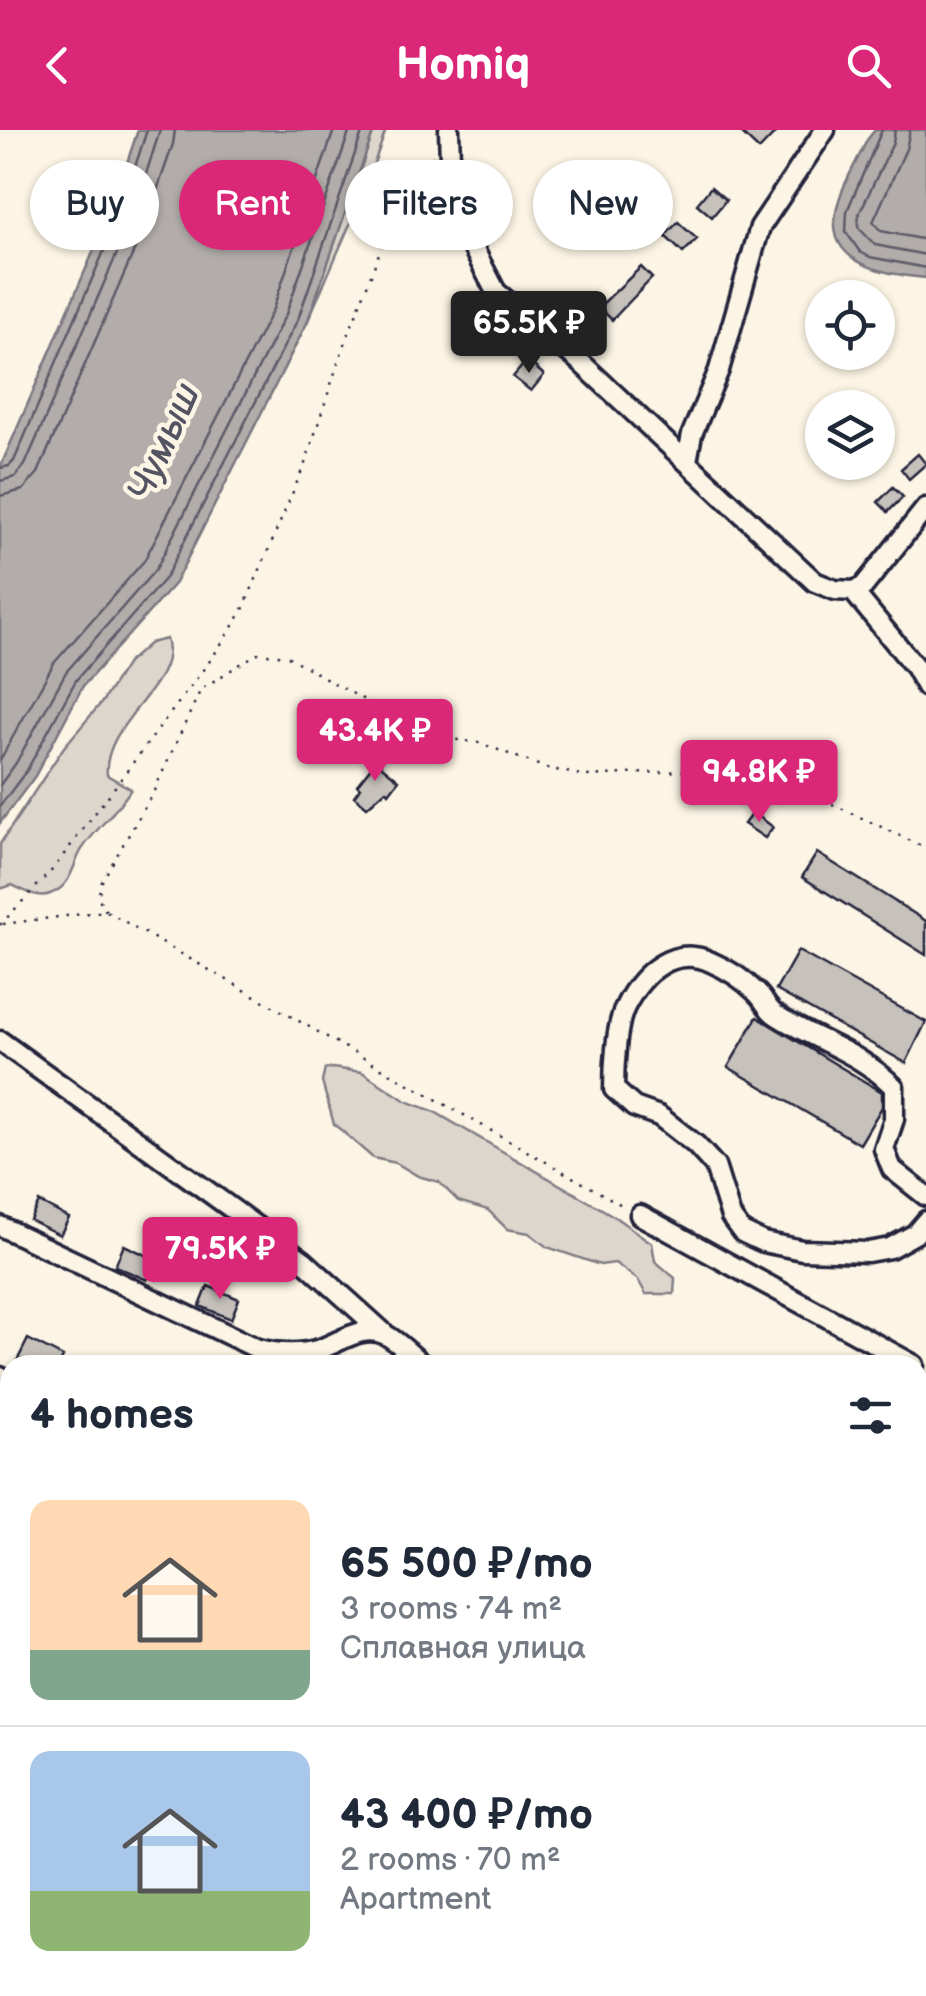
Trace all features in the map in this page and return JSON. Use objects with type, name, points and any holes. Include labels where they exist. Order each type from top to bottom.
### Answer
[{"type":"street","points":[[687,461],[692,434],[719,370],[760,227],[825,130]]},
{"type":"street","points":[[449,133],[451,189],[467,236],[496,292],[576,358],[815,582],[835,590],[862,587],[926,508]]},
{"type":"street","points":[[852,591],[915,667],[926,688]]},
{"type":"street","points":[[926,1196],[892,1169],[884,1149],[894,1119],[894,1087],[859,1057],[772,1012],[736,976],[690,954],[670,958],[656,967],[624,1008],[614,1088],[634,1107],[659,1116],[696,1145],[715,1166],[732,1217],[742,1232],[763,1242],[802,1250],[868,1252],[890,1248],[915,1234],[926,1221]]},
{"type":"street","points":[[0,1041],[304,1261],[411,1355]]},
{"type":"street","points":[[640,1216],[896,1355]]},
{"type":"street","points":[[0,1226],[258,1349],[291,1353],[319,1349],[355,1333],[385,1334]]},
{"type":"path","points":[[0,924],[52,870],[212,658],[242,612],[306,461],[398,203],[449,133]]},
{"type":"path","points":[[640,1216],[106,911],[98,896],[102,881],[153,793],[202,689],[258,653],[287,656],[399,720],[437,737],[480,743],[546,768],[586,776],[723,770],[766,773],[926,848]]},
{"type":"path","points":[[0,924],[106,911]]},
{"type":"shaded area","points":[[374,130],[386,130],[375,160],[364,160]]},
{"type":"shaded area","points":[[345,214],[345,235],[307,323]]},
{"type":"shaded area","points":[[166,639],[168,656],[162,672],[116,738],[109,756],[107,775],[131,789],[86,844],[67,882],[57,891],[41,895],[12,885],[0,889],[0,844],[64,747],[102,702],[127,663],[150,643]]},
{"type":"shaded area","points":[[325,1069],[362,1072],[406,1101],[433,1111],[612,1215],[652,1243],[655,1261],[675,1278],[674,1294],[646,1294],[638,1280],[615,1263],[600,1265],[547,1247],[529,1233],[507,1229],[488,1210],[458,1201],[439,1182],[396,1163],[373,1158],[334,1124],[322,1082]]},
{"type":"water","name":"Чумыш","points":[[138,130],[374,130],[364,160],[345,160],[345,214],[307,323],[175,583],[83,686],[35,776],[0,823],[0,468],[94,250],[159,250],[159,160],[128,160]]},
{"type":"water","points":[[875,130],[926,130],[926,278],[867,266],[843,249],[837,237],[839,200]]},
{"type":"building","points":[[738,130],[778,130],[759,150]]},
{"type":"building","points":[[711,187],[726,200],[712,217],[697,204]]},
{"type":"building","points":[[678,222],[697,239],[683,253],[673,244],[673,227]]},
{"type":"building","points":[[641,267],[652,278],[612,320],[599,307]]},
{"type":"building","points":[[527,360],[544,375],[531,391],[513,377]]},
{"type":"building","points":[[918,454],[926,464],[909,479],[901,469]]},
{"type":"building","points":[[893,487],[903,497],[888,512],[878,502]]},
{"type":"building","points":[[376,761],[399,780],[389,793],[386,790],[367,807],[354,796],[360,788],[357,785]]},
{"type":"building","points":[[753,812],[773,827],[765,838],[744,824]]},
{"type":"building","points":[[817,853],[926,921],[926,955],[802,877]]},
{"type":"building","points":[[798,951],[926,1022],[906,1063],[776,990]]},
{"type":"building","points":[[757,1017],[882,1092],[882,1107],[860,1144],[728,1067]]},
{"type":"building","points":[[39,1202],[69,1218],[60,1235],[30,1220]]},
{"type":"building","points":[[124,1245],[157,1260],[147,1280],[115,1266]]},
{"type":"building","points":[[208,1286],[239,1299],[231,1319],[200,1306]]},
{"type":"building","points":[[28,1339],[59,1355],[20,1355]]}]
